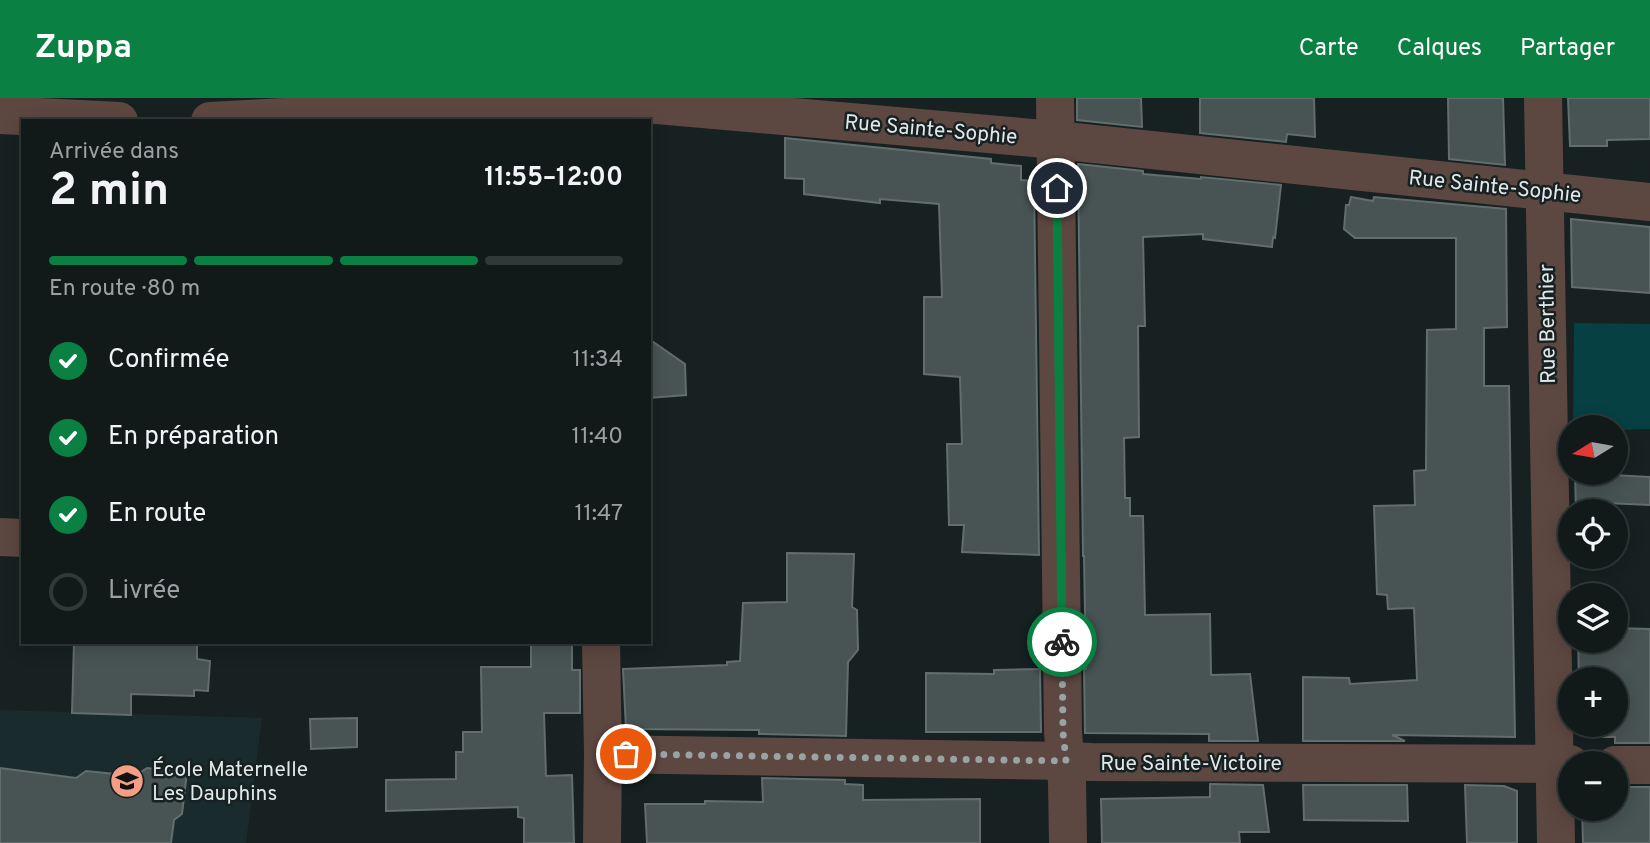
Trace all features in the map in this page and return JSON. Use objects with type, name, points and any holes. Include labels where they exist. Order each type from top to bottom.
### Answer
[{"type":"street","points":[[1055,98],[1063,732],[1068,843]]},
{"type":"street","name":"Rue Berthier","points":[[1543,98],[1562,751]]},
{"type":"street","name":"Rue Sainte-Sophie","points":[[262,119],[600,106],[1056,140],[1650,202]]},
{"type":"street","points":[[0,115],[79,119]]},
{"type":"street","points":[[0,537],[21,538]]},
{"type":"street","points":[[601,644],[602,843]]},
{"type":"street","name":"Rue Sainte-Victoire","points":[[603,754],[1091,762],[1558,764]]},
{"type":"street","points":[[1628,765],[1650,765]]},
{"type":"street","name":"Rue Berthier","points":[[1556,843],[1558,817]]},
{"type":"shaded area","points":[[1574,323],[1650,324],[1650,429],[1628,430],[1628,415],[1573,415]]},
{"type":"shaded area","name":"École Maternelle Les Dauphins","points":[[0,710],[262,718],[246,843],[0,843]]},
{"type":"building","points":[[1077,98],[1141,98],[1142,127],[1077,120]]},
{"type":"building","points":[[1200,98],[1314,98],[1315,137],[1287,134],[1286,142],[1200,133]]},
{"type":"building","points":[[1448,98],[1503,98],[1505,165],[1449,159]]},
{"type":"building","points":[[1568,98],[1650,98],[1650,139],[1607,140],[1607,146],[1570,146]]},
{"type":"building","points":[[785,138],[991,159],[991,163],[1021,166],[1021,180],[1034,181],[1039,555],[962,552],[964,525],[949,525],[947,444],[962,444],[960,377],[924,374],[924,297],[942,297],[939,204],[880,199],[880,203],[804,194],[804,179],[785,178]]},
{"type":"building","points":[[1078,164],[1143,171],[1143,174],[1281,185],[1272,247],[1203,239],[1203,234],[1143,237],[1145,326],[1138,326],[1139,437],[1124,438],[1125,498],[1130,498],[1130,516],[1143,516],[1145,615],[1210,614],[1211,675],[1250,674],[1258,741],[1209,741],[1209,734],[1085,733]]},
{"type":"building","points":[[1351,197],[1373,201],[1374,197],[1506,209],[1507,327],[1484,328],[1484,386],[1509,386],[1515,737],[1392,735],[1405,741],[1303,741],[1303,677],[1349,678],[1350,684],[1417,680],[1414,608],[1388,609],[1387,595],[1377,594],[1374,506],[1415,505],[1414,471],[1426,470],[1427,330],[1456,329],[1456,238],[1355,238],[1344,229],[1346,205],[1349,205]]},
{"type":"building","points":[[1571,219],[1650,227],[1650,293],[1572,287]]},
{"type":"building","points":[[651,340],[685,364],[686,395],[651,398]]},
{"type":"building","points":[[1628,476],[1650,477],[1650,505],[1628,504],[1628,499],[1576,499],[1575,485],[1628,485]]},
{"type":"building","points":[[787,553],[854,554],[852,607],[857,610],[858,650],[848,662],[846,736],[759,734],[759,730],[626,729],[623,669],[727,665],[727,662],[740,661],[743,603],[787,602]]},
{"type":"building","points":[[1628,628],[1650,629],[1650,743],[1615,743],[1615,737],[1628,737],[1628,667],[1579,667],[1578,653],[1628,653]]},
{"type":"building","points":[[74,644],[197,644],[197,659],[210,661],[208,691],[194,690],[194,696],[131,694],[131,715],[72,713]]},
{"type":"building","points":[[531,644],[572,644],[572,670],[580,670],[580,713],[544,713],[546,776],[572,775],[574,843],[524,843],[524,818],[518,817],[518,807],[386,811],[386,780],[456,779],[456,752],[463,752],[463,732],[482,732],[481,667],[531,667]]},
{"type":"building","points":[[1040,669],[1041,732],[926,732],[926,673],[994,674],[994,670]]},
{"type":"building","points":[[357,718],[357,747],[311,749],[310,719]]},
{"type":"building","points":[[0,768],[76,778],[86,771],[135,776],[147,768],[187,772],[182,814],[174,820],[171,843],[0,843]]},
{"type":"building","points":[[762,778],[845,780],[845,784],[863,785],[863,800],[980,799],[980,843],[647,843],[645,804],[763,802]]},
{"type":"building","points":[[1210,784],[1263,785],[1269,832],[1239,832],[1240,843],[1102,843],[1101,799],[1210,797]]},
{"type":"building","points":[[1303,785],[1407,785],[1408,821],[1304,820]]},
{"type":"building","points":[[1465,785],[1504,786],[1517,791],[1517,843],[1467,843]]},
{"type":"building","points":[[1628,787],[1650,787],[1650,843],[1583,843],[1582,821],[1628,821]]},
{"type":"way so far","points":[[626,754],[1066,761],[1062,642]]},
{"type":"place","name":"École Maternelle Les Dauphins","points":[[127,781]]},
{"type":"route","points":[[1057,188],[1062,642]]}]
